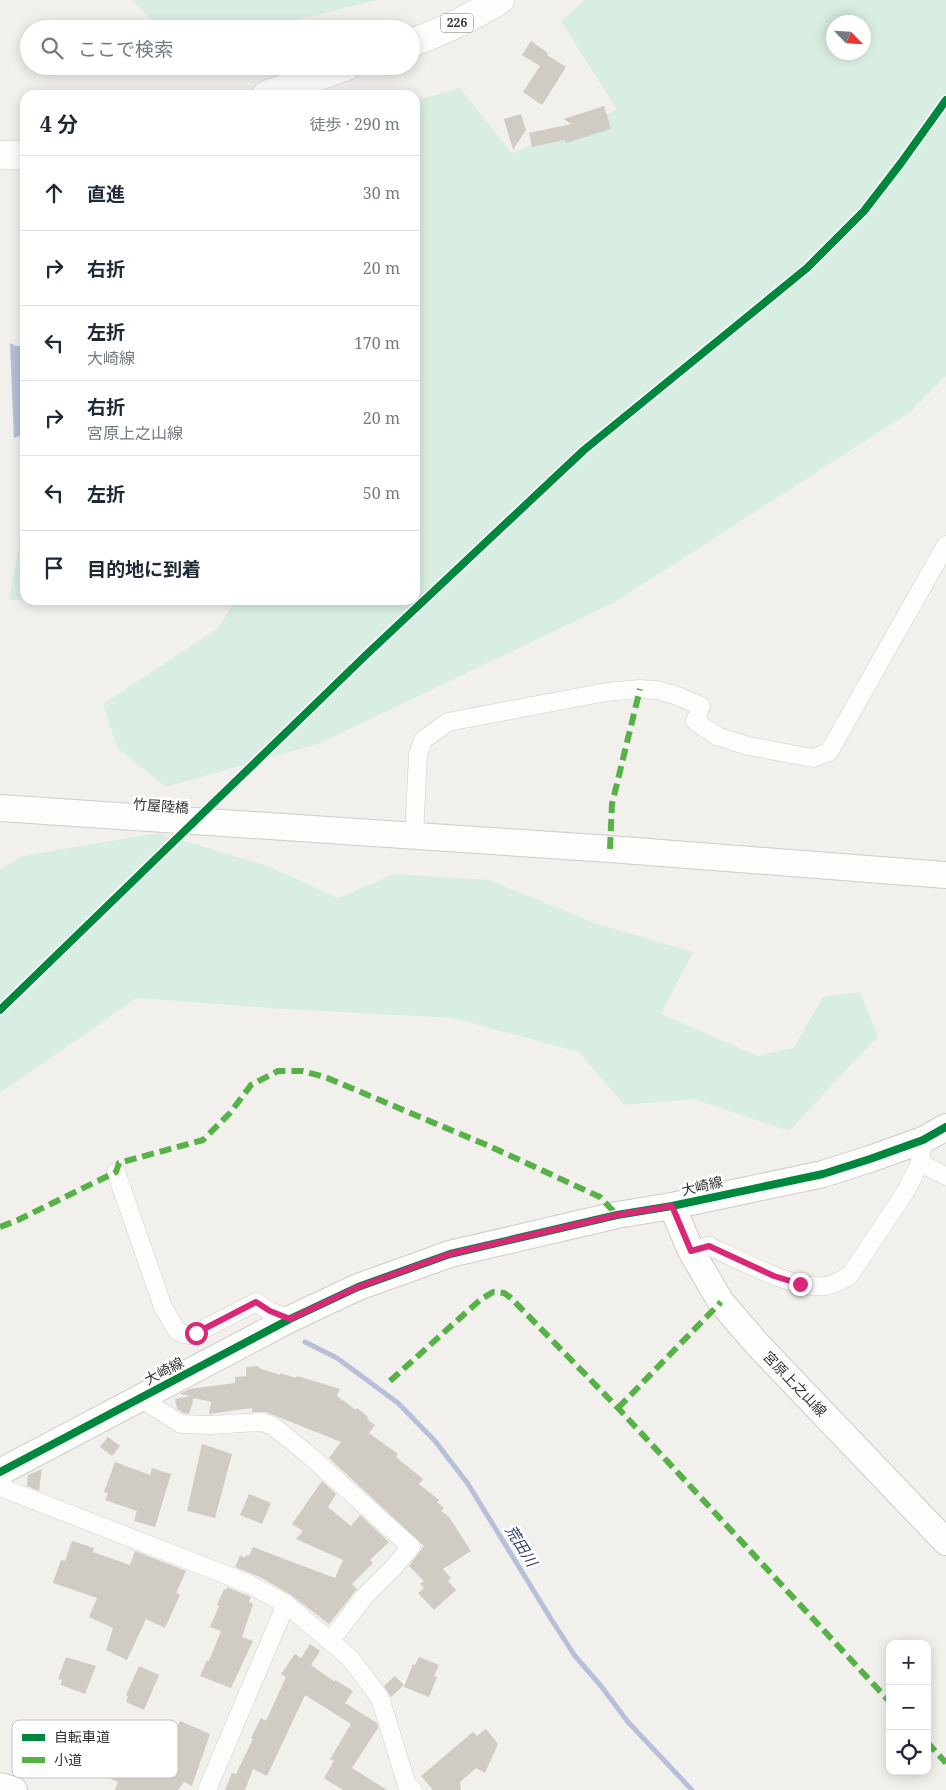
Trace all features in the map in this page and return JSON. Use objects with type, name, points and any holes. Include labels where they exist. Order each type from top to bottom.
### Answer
[{"type":"highway","name":"226","points":[[420,40],[481,12],[500,0]]},
{"type":"highway","points":[[280,90],[322,75]]},
{"type":"highway","points":[[0,155],[20,155]]},
{"type":"street","points":[[414,836],[418,755],[423,740],[448,722],[606,692],[640,689],[656,690],[675,695],[702,706],[694,721],[717,736],[748,746],[813,758],[829,752],[946,545]]},
{"type":"street","name":"竹屋陸橋","points":[[0,808],[610,849],[946,875]]},
{"type":"street","name":"大崎線","points":[[0,1472],[290,1319],[358,1287],[450,1254],[617,1215],[672,1206],[822,1174],[870,1159],[922,1152],[946,1127]]},
{"type":"street","points":[[691,1251],[709,1246],[774,1276],[800,1284],[824,1286],[839,1282],[850,1275],[906,1191],[922,1152],[946,1176]]},
{"type":"street","points":[[116,1172],[163,1307],[177,1331],[190,1335],[196,1333],[256,1302],[270,1311],[290,1319]]},
{"type":"street","name":"宮原上之山線","points":[[672,1206],[691,1251],[721,1302],[758,1345],[946,1542]]},
{"type":"street","points":[[140,1398],[181,1424],[211,1425],[262,1422],[273,1426],[310,1456],[411,1547],[394,1568],[364,1597],[331,1640]]},
{"type":"street","points":[[0,1487],[247,1583],[286,1604],[331,1640],[350,1658],[380,1698],[407,1785],[413,1790]]},
{"type":"street","points":[[207,1790],[286,1604]]},
{"type":"street","points":[[0,1786],[14,1790]]},
{"type":"green space","points":[[132,0],[377,0],[296,20],[153,20]]},
{"type":"green space","points":[[585,0],[946,0],[946,376],[910,412],[615,602],[318,744],[166,787],[117,748],[103,704],[217,629],[233,605],[420,605],[420,100],[460,88],[512,153],[617,110],[561,21]]},
{"type":"green space","points":[[20,541],[20,600],[9,600]]},
{"type":"green space","points":[[157,833],[268,866],[338,898],[394,874],[489,880],[598,924],[693,952],[661,1014],[758,1056],[794,1047],[823,997],[860,992],[878,1036],[789,1131],[694,1099],[624,1105],[579,1052],[453,1018],[283,1009],[137,998],[0,1093],[0,869],[23,856]]},
{"type":"water","points":[[10,343],[20,346],[20,436],[14,438]]},
{"type":"building","points":[[531,41],[548,53],[547,55],[566,67],[542,105],[523,92],[540,66],[522,55]]},
{"type":"building","points":[[604,106],[611,129],[566,143],[565,140],[532,147],[529,133],[571,124],[564,119]]},
{"type":"building","points":[[521,114],[526,130],[513,150],[504,119]]},
{"type":"building","points":[[258,1366],[280,1375],[280,1373],[296,1378],[297,1376],[340,1389],[337,1396],[356,1410],[357,1408],[375,1425],[369,1433],[398,1454],[396,1457],[423,1479],[419,1484],[439,1500],[437,1502],[444,1508],[441,1511],[449,1517],[471,1551],[443,1569],[451,1578],[448,1581],[456,1590],[434,1610],[418,1593],[424,1588],[420,1584],[424,1581],[409,1566],[424,1546],[329,1458],[341,1442],[266,1412],[252,1412],[252,1408],[209,1414],[211,1402],[194,1398],[189,1414],[177,1409],[175,1399],[190,1396],[180,1394],[189,1389],[235,1383],[235,1377],[246,1376],[246,1367]]},
{"type":"building","points":[[108,1437],[120,1446],[112,1456],[100,1447]]},
{"type":"building","points":[[202,1444],[232,1454],[215,1518],[187,1511]]},
{"type":"building","points":[[115,1462],[150,1475],[152,1468],[171,1474],[155,1527],[134,1521],[137,1511],[105,1500],[108,1493],[104,1492]]},
{"type":"building","points":[[42,1469],[39,1491],[27,1486],[28,1475]]},
{"type":"building","points":[[322,1481],[336,1494],[328,1507],[351,1526],[360,1515],[389,1542],[370,1560],[373,1563],[352,1584],[357,1589],[329,1624],[291,1595],[260,1577],[235,1567],[240,1555],[245,1558],[246,1555],[249,1556],[253,1547],[335,1578],[343,1560],[296,1539],[303,1531],[292,1524]]},
{"type":"building","points":[[249,1494],[271,1503],[262,1524],[240,1515]]},
{"type":"building","points":[[72,1541],[94,1548],[93,1552],[130,1565],[135,1551],[186,1571],[176,1593],[180,1595],[165,1628],[146,1619],[127,1660],[106,1650],[113,1628],[89,1617],[97,1598],[53,1583],[61,1560],[65,1561]]},
{"type":"building","points":[[227,1587],[251,1597],[249,1602],[253,1604],[242,1637],[253,1641],[231,1688],[200,1676],[207,1660],[209,1661],[221,1631],[210,1627],[219,1606],[217,1605],[224,1589],[226,1590]]},
{"type":"building","points":[[310,1644],[320,1651],[311,1665],[335,1682],[335,1680],[353,1691],[345,1703],[377,1723],[378,1728],[352,1768],[387,1790],[343,1790],[324,1778],[334,1761],[330,1759],[351,1724],[305,1695],[267,1776],[253,1769],[245,1790],[225,1790],[232,1773],[236,1774],[261,1718],[266,1721],[286,1677],[281,1674],[295,1654],[301,1658]]},
{"type":"building","points":[[66,1657],[96,1666],[85,1694],[61,1685],[62,1680],[58,1679]]},
{"type":"building","points":[[419,1657],[439,1665],[434,1676],[437,1677],[429,1697],[404,1687],[413,1664],[415,1665]]},
{"type":"building","points":[[139,1666],[159,1675],[144,1710],[126,1702],[128,1696],[126,1695]]},
{"type":"building","points":[[395,1676],[404,1685],[391,1697],[384,1686]]},
{"type":"building","points":[[180,1721],[210,1734],[192,1786],[184,1782],[178,1790],[115,1790],[118,1782],[109,1778],[178,1778],[178,1726]]},
{"type":"building","points":[[486,1729],[498,1744],[485,1773],[476,1768],[460,1782],[461,1790],[433,1790],[421,1776],[473,1732],[477,1736]]},
{"type":"waterway","name":"荒田川","points":[[305,1342],[337,1358],[398,1403],[435,1441],[468,1484],[575,1656],[628,1722],[692,1790]]},
{"type":"marked path","points":[[610,849],[612,804],[640,689]]},
{"type":"marked path","points":[[0,1227],[116,1172],[119,1163],[203,1140],[230,1113],[251,1085],[278,1071],[302,1071],[325,1077],[489,1146],[600,1197],[617,1215]]},
{"type":"marked path","points":[[390,1381],[480,1300],[493,1292],[504,1293],[618,1408],[886,1698]]},
{"type":"marked path","points":[[618,1408],[721,1302]]},
{"type":"marked path","points":[[931,1746],[946,1763]]},
{"type":"cycle path","points":[[420,604],[584,450],[807,268],[864,211],[946,100]]},
{"type":"cycle path","points":[[0,1010],[419,605]]},
{"type":"cycle path","points":[[0,1472],[290,1319],[358,1287],[450,1254],[617,1215],[672,1206],[823,1174],[923,1140],[946,1127]]},
{"type":"route","points":[[196,1333],[256,1302],[270,1311],[290,1319],[358,1287],[450,1254],[617,1215],[672,1206],[691,1251],[709,1246],[774,1276],[800,1284]]}]
